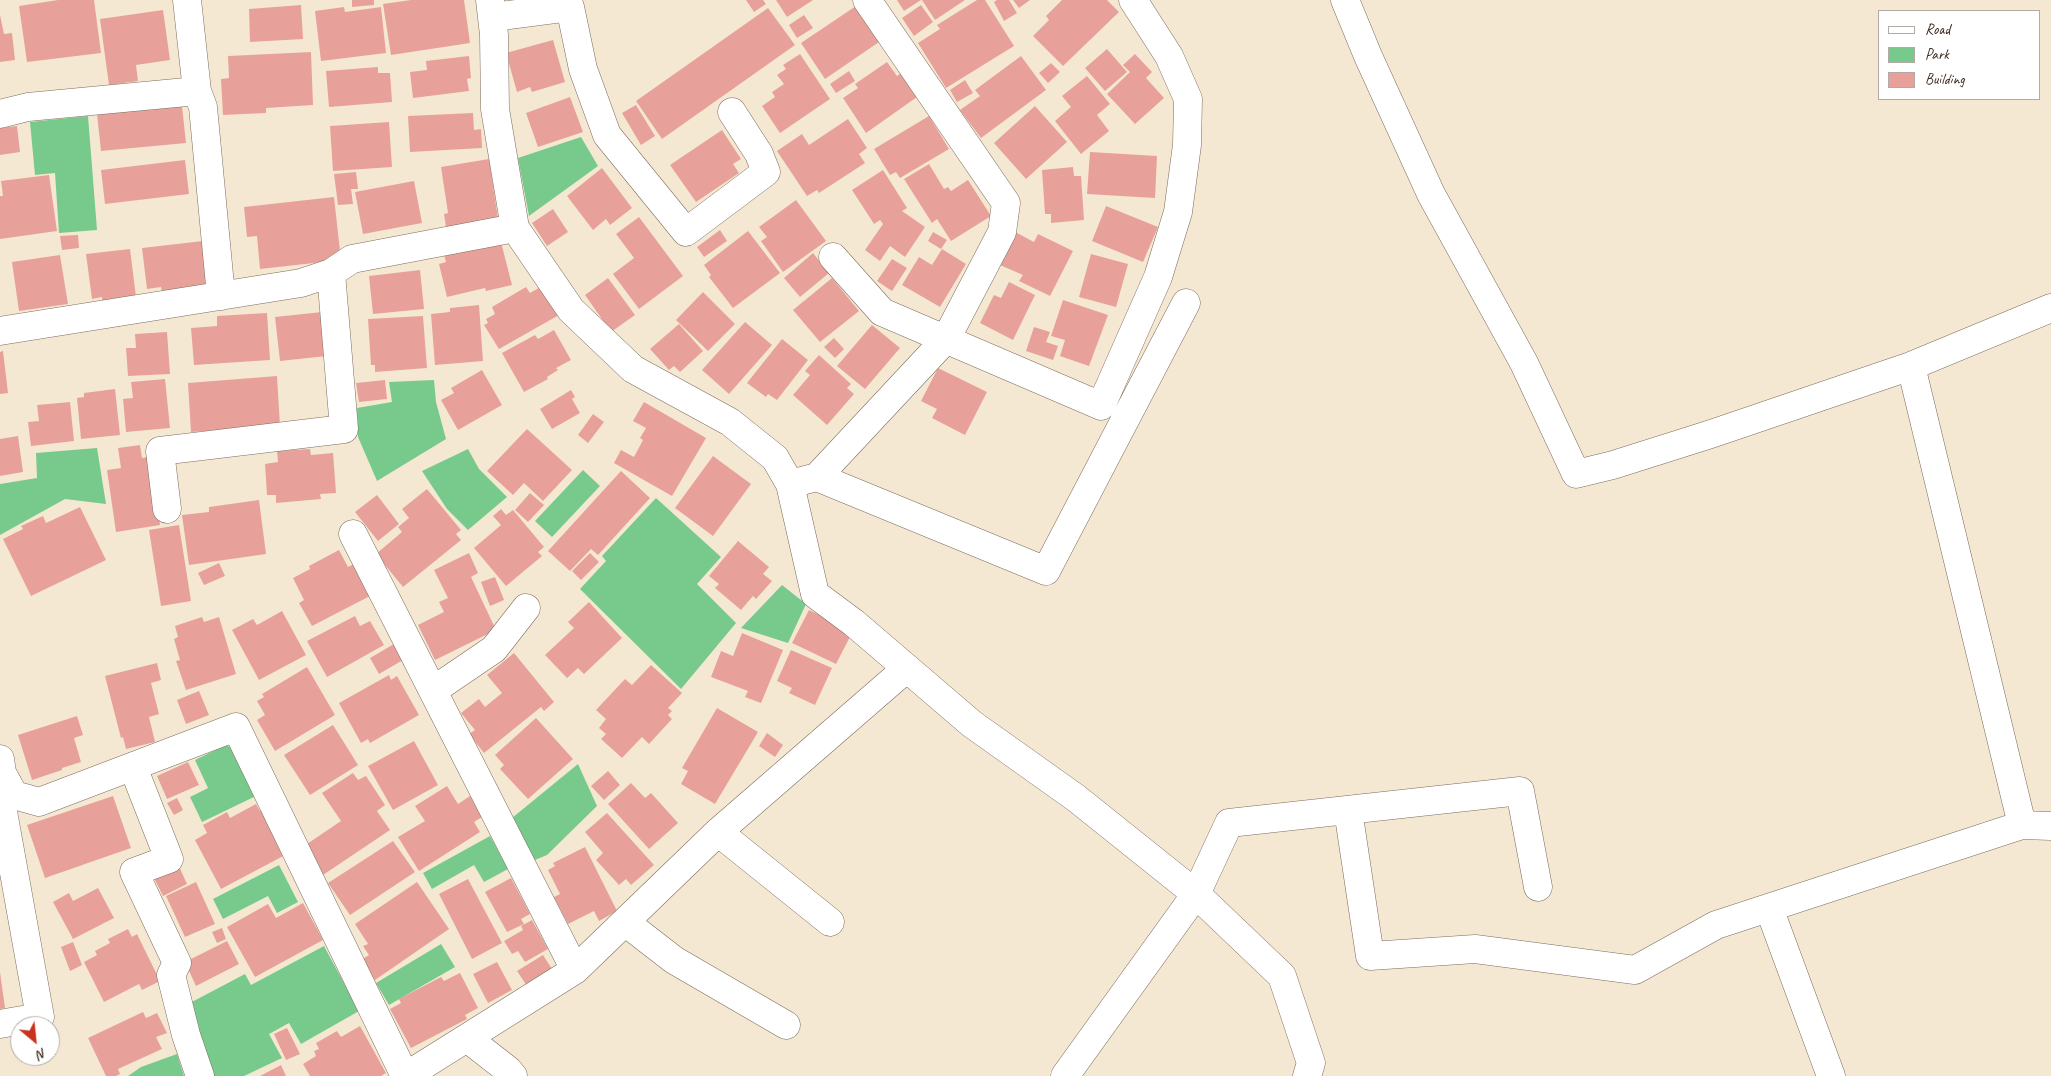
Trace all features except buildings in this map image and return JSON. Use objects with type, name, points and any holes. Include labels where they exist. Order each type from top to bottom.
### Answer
[{"type":"street","points":[[187,0],[197,91],[203,107],[221,296]]},
{"type":"street","points":[[790,484],[817,477],[946,339],[1002,232],[1006,203],[867,0]]},
{"type":"street","points":[[833,257],[882,312],[1101,406],[1158,277],[1178,212],[1187,145],[1188,99],[1168,56],[1133,0]]},
{"type":"street","points":[[1346,0],[1368,56],[1431,194],[1524,363],[1576,474],[1613,465],[1711,434],[1911,366],[2051,308]]},
{"type":"street","points":[[732,112],[759,154],[766,172],[686,232],[607,135],[582,69],[570,7],[491,9],[495,109],[515,228],[571,310],[633,369],[730,422],[775,458],[790,484],[815,594],[854,623],[972,724],[1076,798],[1196,894],[1282,976],[1311,1063],[1307,1076]]},
{"type":"street","points":[[0,114],[28,107],[197,91]]},
{"type":"street","points":[[0,332],[301,283],[331,272],[352,259],[515,228]]},
{"type":"street","points":[[167,509],[160,451],[344,429],[331,272]]},
{"type":"street","points":[[817,477],[1046,571],[1186,303]]},
{"type":"street","points":[[1911,366],[2022,825]]},
{"type":"street","points":[[353,534],[575,970]]},
{"type":"street","points":[[432,689],[494,649],[526,608]]},
{"type":"street","points":[[2,781],[14,795],[39,802],[236,727],[405,1076],[575,970],[718,832],[907,668]]},
{"type":"street","points":[[133,767],[169,858],[134,872],[177,963],[171,975],[186,1035],[200,1076]]},
{"type":"street","points":[[0,1024],[40,1017],[2,781]]},
{"type":"street","points":[[1065,1076],[1196,894],[1229,823],[1520,791],[1538,886]]},
{"type":"street","points":[[1348,810],[1370,956],[1474,949],[1635,970],[1716,925],[2022,825],[2051,826]]},
{"type":"street","points":[[718,832],[830,922]]},
{"type":"street","points":[[1769,908],[1831,1076]]},
{"type":"street","points":[[625,922],[674,960],[786,1025]]},
{"type":"street","points":[[467,1038],[513,1076]]},
{"type":"green space","points":[[88,116],[97,230],[59,233],[55,173],[35,175],[30,122]]},
{"type":"green space","points":[[581,137],[598,166],[529,216],[518,158]]},
{"type":"green space","points":[[434,380],[436,402],[446,439],[377,481],[358,437],[357,408],[392,402],[389,382]]},
{"type":"green space","points":[[97,448],[106,504],[65,499],[0,535],[0,484],[37,478],[36,453]]},
{"type":"green space","points":[[468,449],[479,469],[507,497],[468,530],[447,509],[422,471]]},
{"type":"green space","points":[[583,470],[600,486],[552,537],[535,521]]},
{"type":"green space","points":[[656,498],[721,557],[697,584],[736,623],[681,689],[580,589],[606,561],[602,556]]},
{"type":"green space","points":[[782,585],[806,604],[788,643],[741,628]]},
{"type":"green space","points":[[226,745],[236,750],[258,795],[202,822],[190,797],[208,788],[195,760]]},
{"type":"green space","points":[[578,764],[597,806],[547,855],[535,860],[512,818]]},
{"type":"green space","points":[[490,836],[508,869],[484,882],[474,865],[432,889],[423,873]]},
{"type":"green space","points":[[279,865],[298,902],[277,913],[268,896],[223,919],[213,899]]},
{"type":"green space","points":[[441,944],[455,967],[389,1005],[376,983]]},
{"type":"green space","points":[[324,946],[359,1011],[301,1044],[289,1023],[269,1034],[282,1058],[244,1076],[213,1076],[195,1039],[188,1004],[245,974],[251,985]]},
{"type":"green space","points":[[177,1054],[184,1076],[128,1076],[141,1067]]}]
